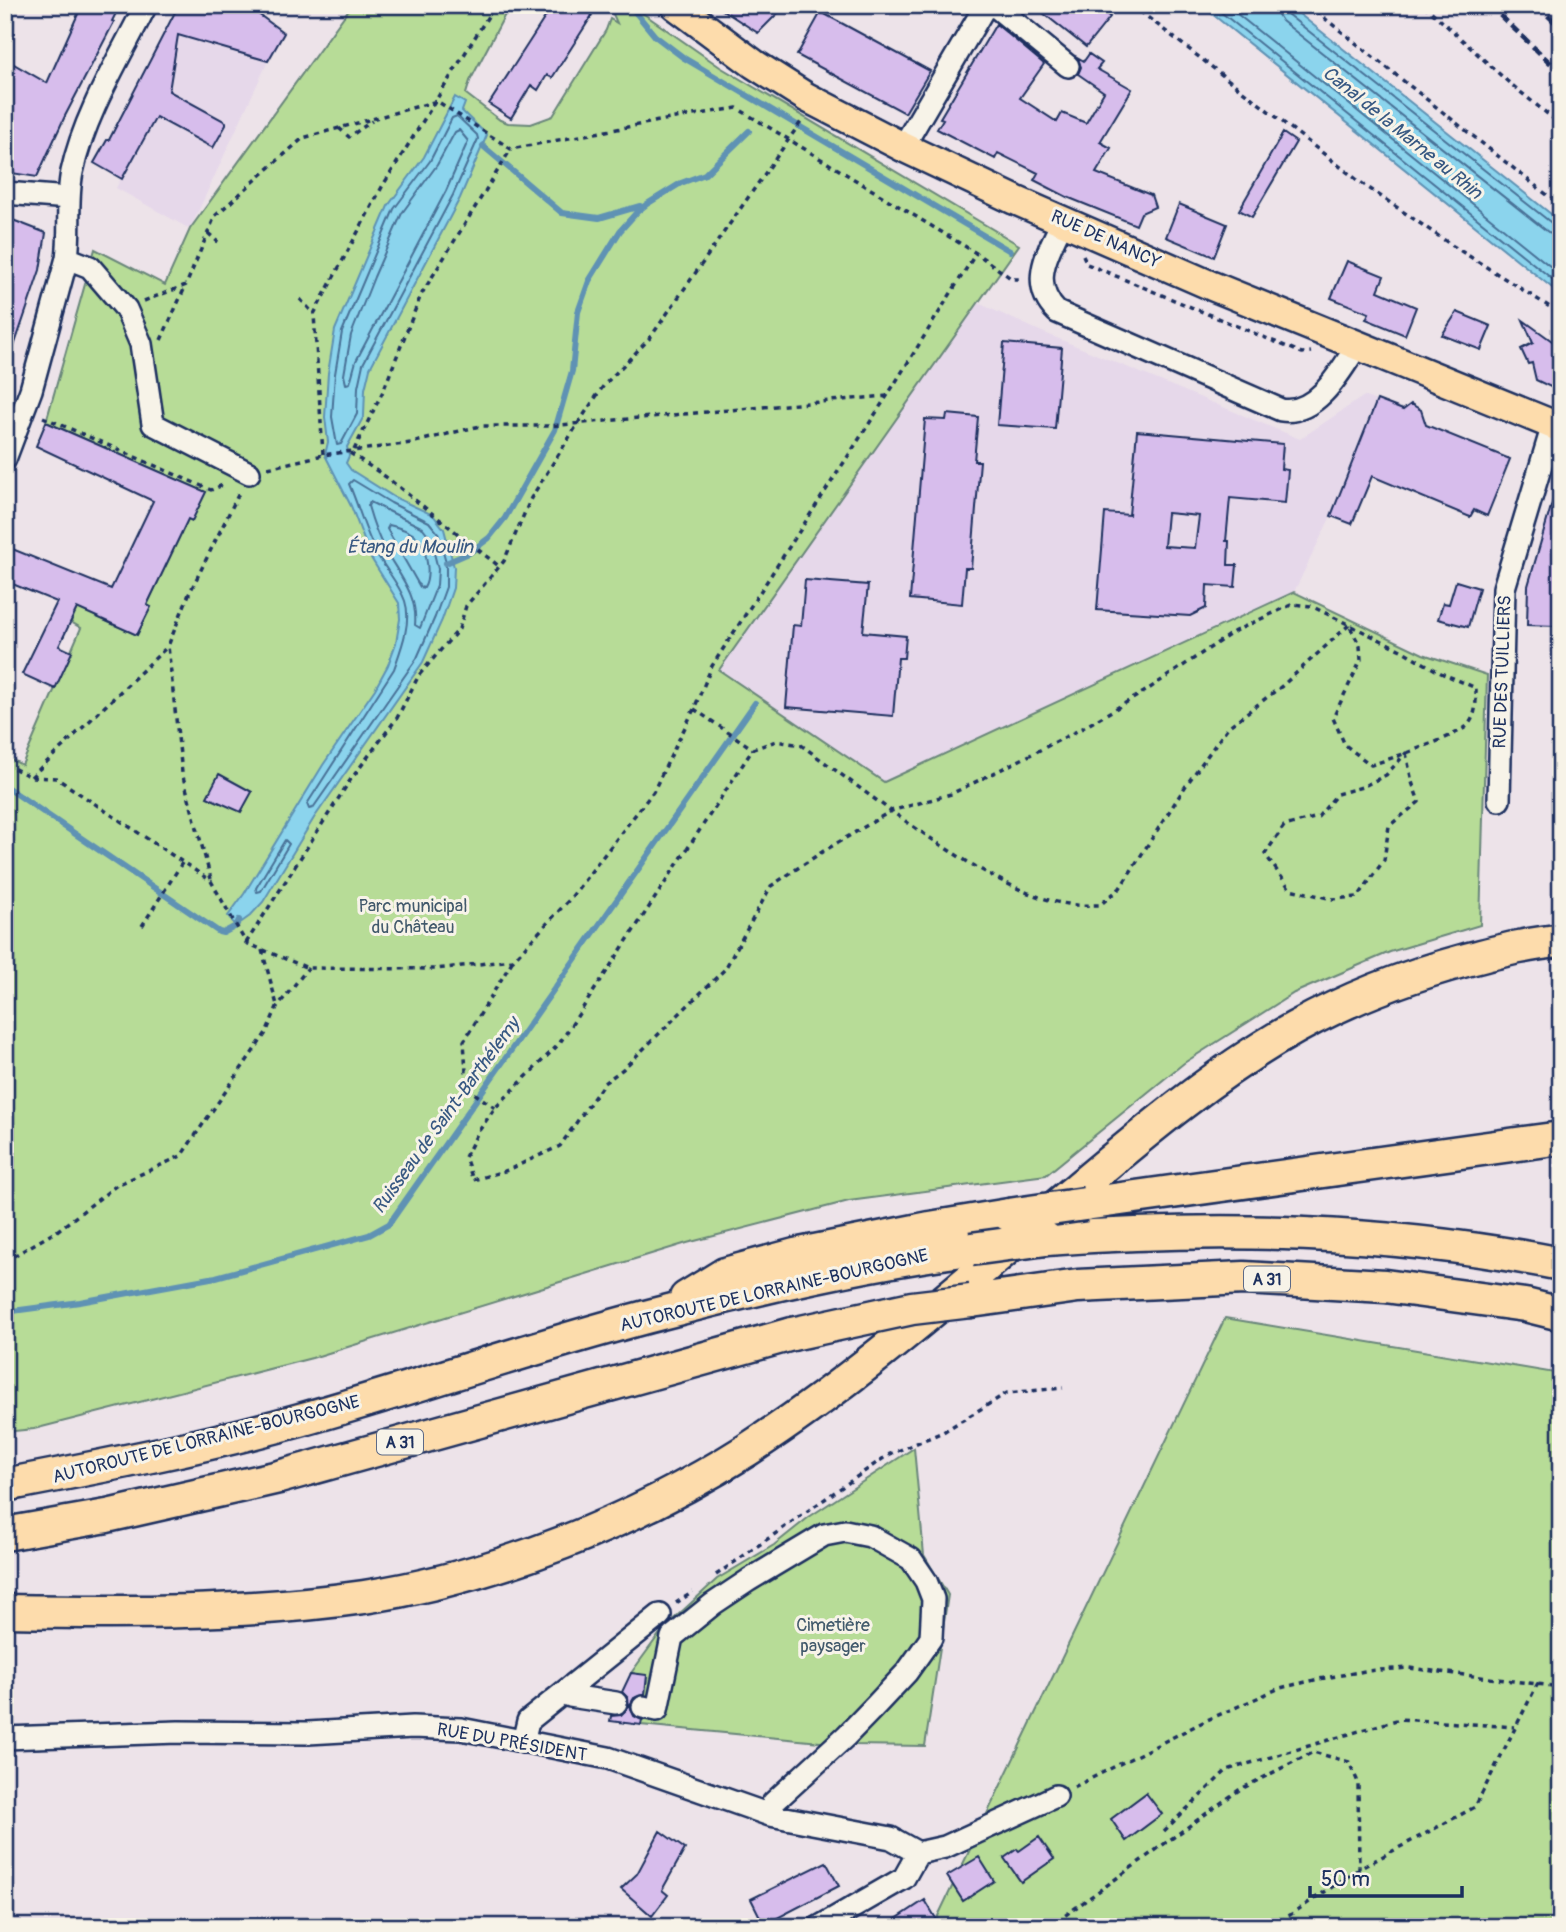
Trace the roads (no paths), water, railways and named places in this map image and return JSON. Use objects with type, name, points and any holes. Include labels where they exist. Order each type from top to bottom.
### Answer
[{"type":"highway","points":[[5,1611],[213,1611],[368,1596],[491,1568],[569,1540],[681,1488],[744,1452],[793,1419],[873,1360],[1174,1109],[1231,1068],[1295,1028],[1357,997],[1421,972],[1503,950],[1561,941]]},
{"type":"highway","points":[[664,1312],[726,1274],[795,1255],[930,1228],[1009,1214],[1561,1138]]},
{"type":"highway","name":"AUTOROUTE DE LORRAINE-BOURGOGNE","points":[[5,1485],[115,1464],[298,1421],[664,1312],[924,1255],[1046,1239],[1144,1232],[1309,1232],[1389,1238],[1561,1264]]},
{"type":"highway","name":"A 31","points":[[5,1534],[107,1516],[279,1477],[792,1334],[912,1308],[1078,1286],[1244,1278],[1385,1286],[1525,1305],[1561,1314]]},
{"type":"main road","name":"RUE DE NANCY","points":[[675,5],[764,71],[817,103],[902,148],[1212,286],[1557,426]]},
{"type":"street","points":[[5,459],[23,414],[67,258],[72,170],[83,136],[146,5]]},
{"type":"street","points":[[902,148],[983,10],[988,6],[996,7],[1068,66]]},
{"type":"street","points":[[5,193],[69,198]]},
{"type":"street","points":[[1063,221],[1041,270],[1043,292],[1056,312],[1281,410],[1300,408],[1325,392],[1358,344]]},
{"type":"street","points":[[67,258],[90,267],[126,309],[141,344],[153,424],[249,473]]},
{"type":"street","name":"RUE DES TUILLIERS","points":[[1499,800],[1504,588],[1557,426]]},
{"type":"street","points":[[643,1707],[657,1710],[672,1637],[731,1592],[824,1535],[845,1531],[870,1536],[911,1559],[926,1581],[933,1599],[931,1638],[907,1672],[869,1712],[773,1803],[770,1815]]},
{"type":"street","points":[[523,1742],[528,1721],[660,1615]]},
{"type":"street","points":[[566,1691],[570,1696],[616,1703]]},
{"type":"street","name":"RUE DU PRÉSIDENT","points":[[5,1738],[178,1732],[308,1733],[413,1727],[461,1729],[608,1758],[770,1815],[891,1838],[918,1853]]},
{"type":"street","points":[[819,1927],[904,1878],[918,1853],[946,1847],[1056,1796]]},
{"type":"water","name":"Canal de la Marne au Rhin","points":[[1201,5],[1288,5],[1561,222],[1561,295]]},
{"type":"water","name":"Étang du Moulin","points":[[455,97],[465,103],[462,111],[487,135],[460,198],[370,368],[365,389],[364,416],[347,447],[349,456],[346,463],[351,470],[394,497],[433,515],[444,529],[454,567],[453,588],[423,662],[314,818],[263,902],[236,926],[228,916],[323,765],[375,689],[396,643],[400,619],[399,603],[371,558],[351,506],[325,455],[328,442],[325,417],[328,373],[335,330],[388,206],[424,157]]},
{"type":"waterway","points":[[632,8],[655,36],[684,58],[1010,251]]},
{"type":"waterway","name":"Ruisseau de Saint-Barthélemy","points":[[446,563],[469,553],[489,538],[505,518],[555,430],[572,371],[578,312],[589,281],[620,231],[647,204],[681,183],[705,174],[749,131]]},
{"type":"waterway","points":[[483,146],[562,213],[599,218],[640,206]]},
{"type":"waterway","name":"Ruisseau de Saint-Barthélemy","points":[[5,1312],[80,1302],[216,1277],[369,1235],[389,1224],[755,703]]},
{"type":"waterway","name":"Ruisseau de Saint-Barthélemy","points":[[5,786],[219,932],[223,933],[236,926],[239,920]]},
{"type":"railway","points":[[1489,5],[1561,73]]},
{"type":"railway","points":[[1537,5],[1561,28]]},
{"type":"park label","name":"Parc municipal du Château","points":[[413,916]]},
{"type":"park label","name":"Cimetière paysager","points":[[833,1635]]}]
